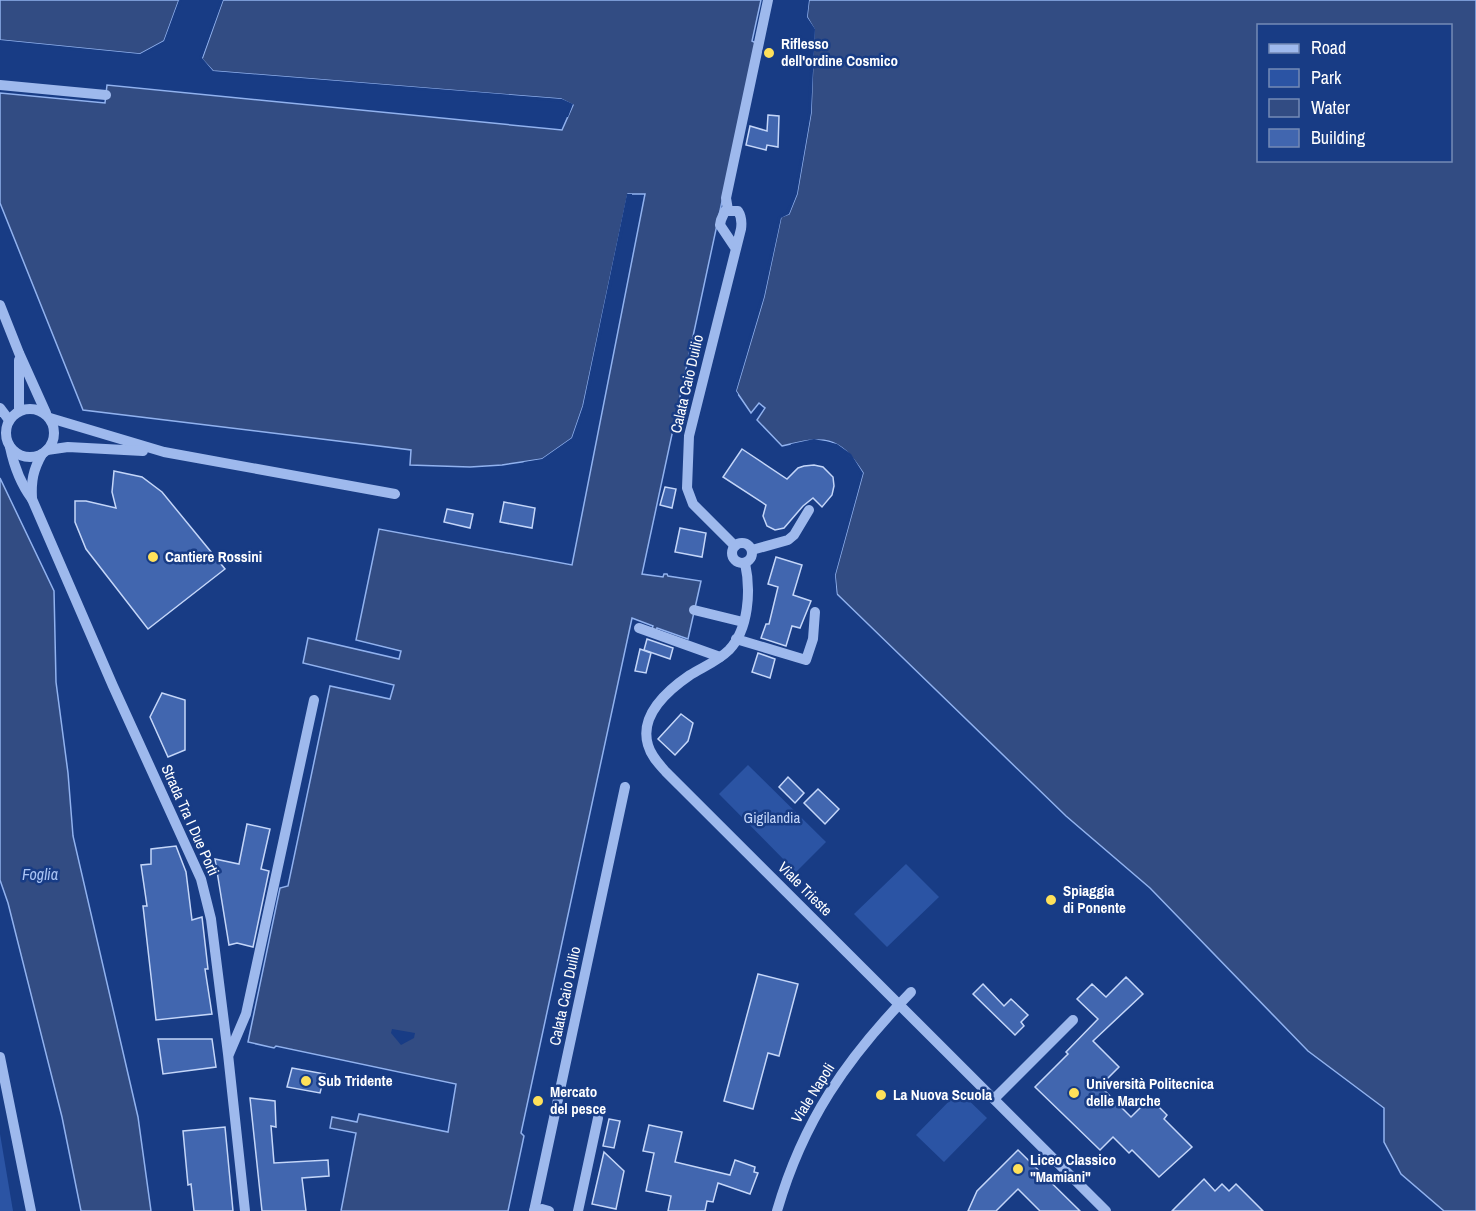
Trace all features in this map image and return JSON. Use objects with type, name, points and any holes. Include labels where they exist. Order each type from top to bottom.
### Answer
[{"type":"street","points":[[736,249],[720,225],[723,215],[728,210],[726,198],[768,0]]},
{"type":"street","points":[[0,85],[106,95]]},
{"type":"street","name":"Calata Caio Duilio","points":[[728,210],[738,211],[742,223],[689,436],[687,488],[693,504],[735,546]]},
{"type":"street","points":[[0,305],[4,323],[48,416]]},
{"type":"street","points":[[19,353],[19,411]]},
{"type":"street","points":[[0,408],[9,420],[19,411],[33,408],[48,416],[164,452],[395,494]]},
{"type":"street","name":"Strada Tra I Due Porti","points":[[32,499],[33,470],[54,438],[54,424],[48,416]]},
{"type":"street","name":"Strada Tra I Due Porti","points":[[9,420],[6,434],[23,486],[32,499],[113,686],[201,879],[211,919],[245,1211]]},
{"type":"street","points":[[10,447],[15,452],[28,457],[68,447],[164,452]]},
{"type":"street","points":[[752,550],[788,540],[794,535],[809,510]]},
{"type":"street","points":[[735,546],[745,544],[752,550]]},
{"type":"street","name":"Viale Trieste","points":[[735,546],[733,553],[735,560],[745,563],[748,576],[748,602],[743,622],[730,650],[672,688],[658,704],[649,720],[646,732],[648,745],[654,758],[1106,1211]]},
{"type":"street","points":[[745,563],[750,559],[752,550]]},
{"type":"street","points":[[694,610],[743,622]]},
{"type":"street","points":[[736,639],[806,660],[813,639],[815,612]]},
{"type":"street","points":[[639,628],[720,657]]},
{"type":"street","points":[[228,1054],[246,1014],[314,700]]},
{"type":"street","name":"Calata Caio Duilio","points":[[534,1211],[625,787]]},
{"type":"street","name":"Viale Napoli","points":[[777,1211],[787,1174],[817,1111],[835,1082],[911,992]]},
{"type":"street","points":[[994,1099],[1073,1020]]},
{"type":"street","points":[[0,1056],[31,1211]]},
{"type":"street","points":[[578,1211],[598,1118]]},
{"type":"street","points":[[534,1211],[542,1209],[549,1211]]},
{"type":"green space","name":"Gigilandia","points":[[748,765],[826,842],[796,872],[719,794]]},
{"type":"green space","points":[[906,864],[939,897],[887,947],[854,914]]},
{"type":"green space","points":[[959,1091],[987,1118],[944,1162],[916,1135]]},
{"type":"green space","points":[[0,1134],[13,1211],[0,1211]]},
{"type":"water","points":[[0,0],[179,0],[164,41],[140,54],[0,40]]},
{"type":"water","points":[[223,0],[761,0],[752,41],[756,43],[642,574],[663,577],[667,574],[701,581],[688,639],[657,628],[656,631],[652,629],[653,626],[632,618],[521,1133],[524,1136],[508,1211],[341,1211],[356,1133],[330,1128],[332,1117],[357,1122],[359,1114],[448,1132],[456,1084],[248,1042],[280,888],[288,886],[330,686],[390,699],[394,685],[303,663],[308,638],[399,659],[401,651],[356,640],[379,529],[572,565],[645,194],[628,194],[583,406],[572,438],[542,459],[470,467],[410,465],[411,450],[83,410],[0,203],[0,93],[105,103],[107,85],[562,130],[573,105],[561,99],[213,71],[202,59]]},
{"type":"water","points":[[809,0],[1476,0],[1476,1211],[1444,1211],[1401,1174],[1384,1142],[1384,1108],[1308,1051],[1150,888],[1066,816],[837,594],[835,575],[863,473],[846,451],[829,441],[809,441],[782,446],[757,420],[765,408],[759,403],[751,413],[736,391],[764,297],[781,217],[789,214],[797,194],[811,113],[814,29],[807,17]]},
{"type":"water","name":"Foglia","points":[[0,478],[54,591],[56,682],[68,773],[73,836],[138,1117],[151,1211],[81,1211],[62,1117],[8,903],[0,880]]},
{"type":"pier","points":[[179,0],[182,1],[166,42],[140,57],[0,43],[0,40],[140,54],[164,41]]},
{"type":"pier","points":[[220,0],[223,0],[202,58],[213,71],[562,99],[573,104],[568,117],[565,117],[569,106],[561,102],[212,73],[199,58]]},
{"type":"pier","points":[[805,0],[809,0],[807,17],[815,29],[811,113],[797,194],[789,214],[781,218],[764,297],[736,391],[737,398],[733,391],[761,296],[778,217],[786,212],[794,194],[808,113],[811,30],[804,18]]},
{"type":"pier","points":[[627,194],[632,194],[632,197],[630,197],[586,407],[575,439],[543,461],[522,465],[524,462],[542,459],[572,438],[583,406]]},
{"type":"pier","points":[[814,439],[837,444],[851,454],[863,473],[835,575],[837,598],[834,594],[832,575],[860,474],[849,456],[836,447],[814,442],[790,447],[791,444]]},
{"type":"pier","points":[[392,1029],[415,1033],[414,1038],[401,1045],[391,1033]]},
{"type":"building","points":[[768,115],[779,116],[778,147],[767,145],[766,150],[746,145],[750,126],[767,131]]},
{"type":"building","points":[[742,449],[787,479],[798,468],[804,466],[823,467],[833,477],[832,495],[822,507],[813,498],[784,528],[775,530],[767,526],[763,516],[766,505],[723,477]]},
{"type":"building","name":"Cantiere Rossini","points":[[114,471],[142,477],[162,492],[225,569],[148,629],[86,549],[75,522],[75,501],[86,501],[116,508],[112,492]]},
{"type":"building","points":[[665,487],[676,489],[672,508],[660,505]]},
{"type":"building","points":[[504,502],[535,508],[532,528],[500,522]]},
{"type":"building","points":[[447,509],[473,514],[470,528],[444,522]]},
{"type":"building","points":[[680,528],[706,533],[702,557],[675,552]]},
{"type":"building","points":[[776,557],[802,565],[793,595],[811,601],[800,628],[792,626],[786,646],[761,638],[766,624],[769,624],[778,587],[768,584]]},
{"type":"building","points":[[647,639],[673,648],[670,659],[644,650]]},
{"type":"building","points":[[640,649],[651,653],[646,673],[635,671]]},
{"type":"building","points":[[758,653],[775,659],[770,678],[752,672]]},
{"type":"building","points":[[162,693],[185,700],[185,750],[168,757],[150,717]]},
{"type":"building","points":[[681,714],[693,723],[688,741],[675,755],[658,739]]},
{"type":"building","points":[[788,777],[804,793],[795,803],[779,787]]},
{"type":"building","points":[[818,789],[839,809],[825,824],[804,803]]},
{"type":"building","points":[[247,824],[270,829],[261,869],[269,871],[253,947],[237,943],[229,945],[215,859],[239,864]]},
{"type":"building","points":[[176,846],[186,872],[192,920],[202,917],[208,969],[205,969],[212,1014],[156,1020],[143,906],[147,906],[141,865],[151,864],[151,849]]},
{"type":"building","points":[[758,974],[798,984],[779,1056],[768,1053],[753,1109],[724,1101]]},
{"type":"building","name":"Università Politecnica delle Marche","points":[[1126,977],[1143,994],[1093,1041],[1119,1067],[1100,1086],[1131,1117],[1150,1098],[1167,1115],[1164,1119],[1192,1147],[1159,1177],[1132,1150],[1129,1153],[1113,1137],[1100,1150],[1035,1087],[1098,1019],[1077,999],[1092,984],[1106,997]]},
{"type":"building","points":[[983,984],[1004,1006],[1011,999],[1028,1015],[1021,1022],[1024,1026],[1015,1035],[973,994]]},
{"type":"building","points":[[158,1039],[212,1039],[216,1067],[163,1074]]},
{"type":"building","name":"Sub Tridente","points":[[292,1068],[325,1074],[320,1093],[287,1087]]},
{"type":"building","points":[[250,1098],[275,1101],[276,1127],[271,1126],[274,1163],[328,1160],[329,1176],[302,1178],[306,1211],[262,1211]]},
{"type":"building","points":[[609,1119],[620,1121],[614,1148],[603,1146]]},
{"type":"building","points":[[649,1125],[682,1132],[675,1162],[730,1175],[735,1160],[755,1167],[754,1172],[758,1173],[750,1194],[718,1183],[713,1202],[707,1201],[705,1211],[668,1211],[671,1196],[646,1191],[654,1153],[643,1151]]},
{"type":"building","points":[[225,1127],[233,1211],[194,1211],[191,1184],[188,1185],[183,1131]]},
{"type":"building","name":"Liceo Classico \"Mamiani\"","points":[[1018,1150],[1080,1211],[1040,1211],[1018,1189],[996,1211],[968,1211],[977,1191]]},
{"type":"building","points":[[604,1152],[624,1171],[616,1209],[592,1204]]},
{"type":"building","points":[[1204,1179],[1215,1191],[1222,1184],[1229,1191],[1236,1184],[1263,1211],[1172,1211]]},
{"type":"place","name":"Riflesso dell'ordine Cosmico","points":[[769,53]]},
{"type":"place","name":"Cantiere Rossini","points":[[153,557]]},
{"type":"place","name":"Spiaggia di Ponente","points":[[1051,900]]},
{"type":"place","name":"Sub Tridente","points":[[306,1081]]},
{"type":"place","name":"Università Politecnica delle Marche","points":[[1074,1093]]},
{"type":"place","name":"La Nuova Scuola","points":[[881,1095]]},
{"type":"place","name":"Mercato del pesce","points":[[538,1101]]},
{"type":"place","name":"Liceo Classico \"Mamiani\"","points":[[1018,1169]]}]
